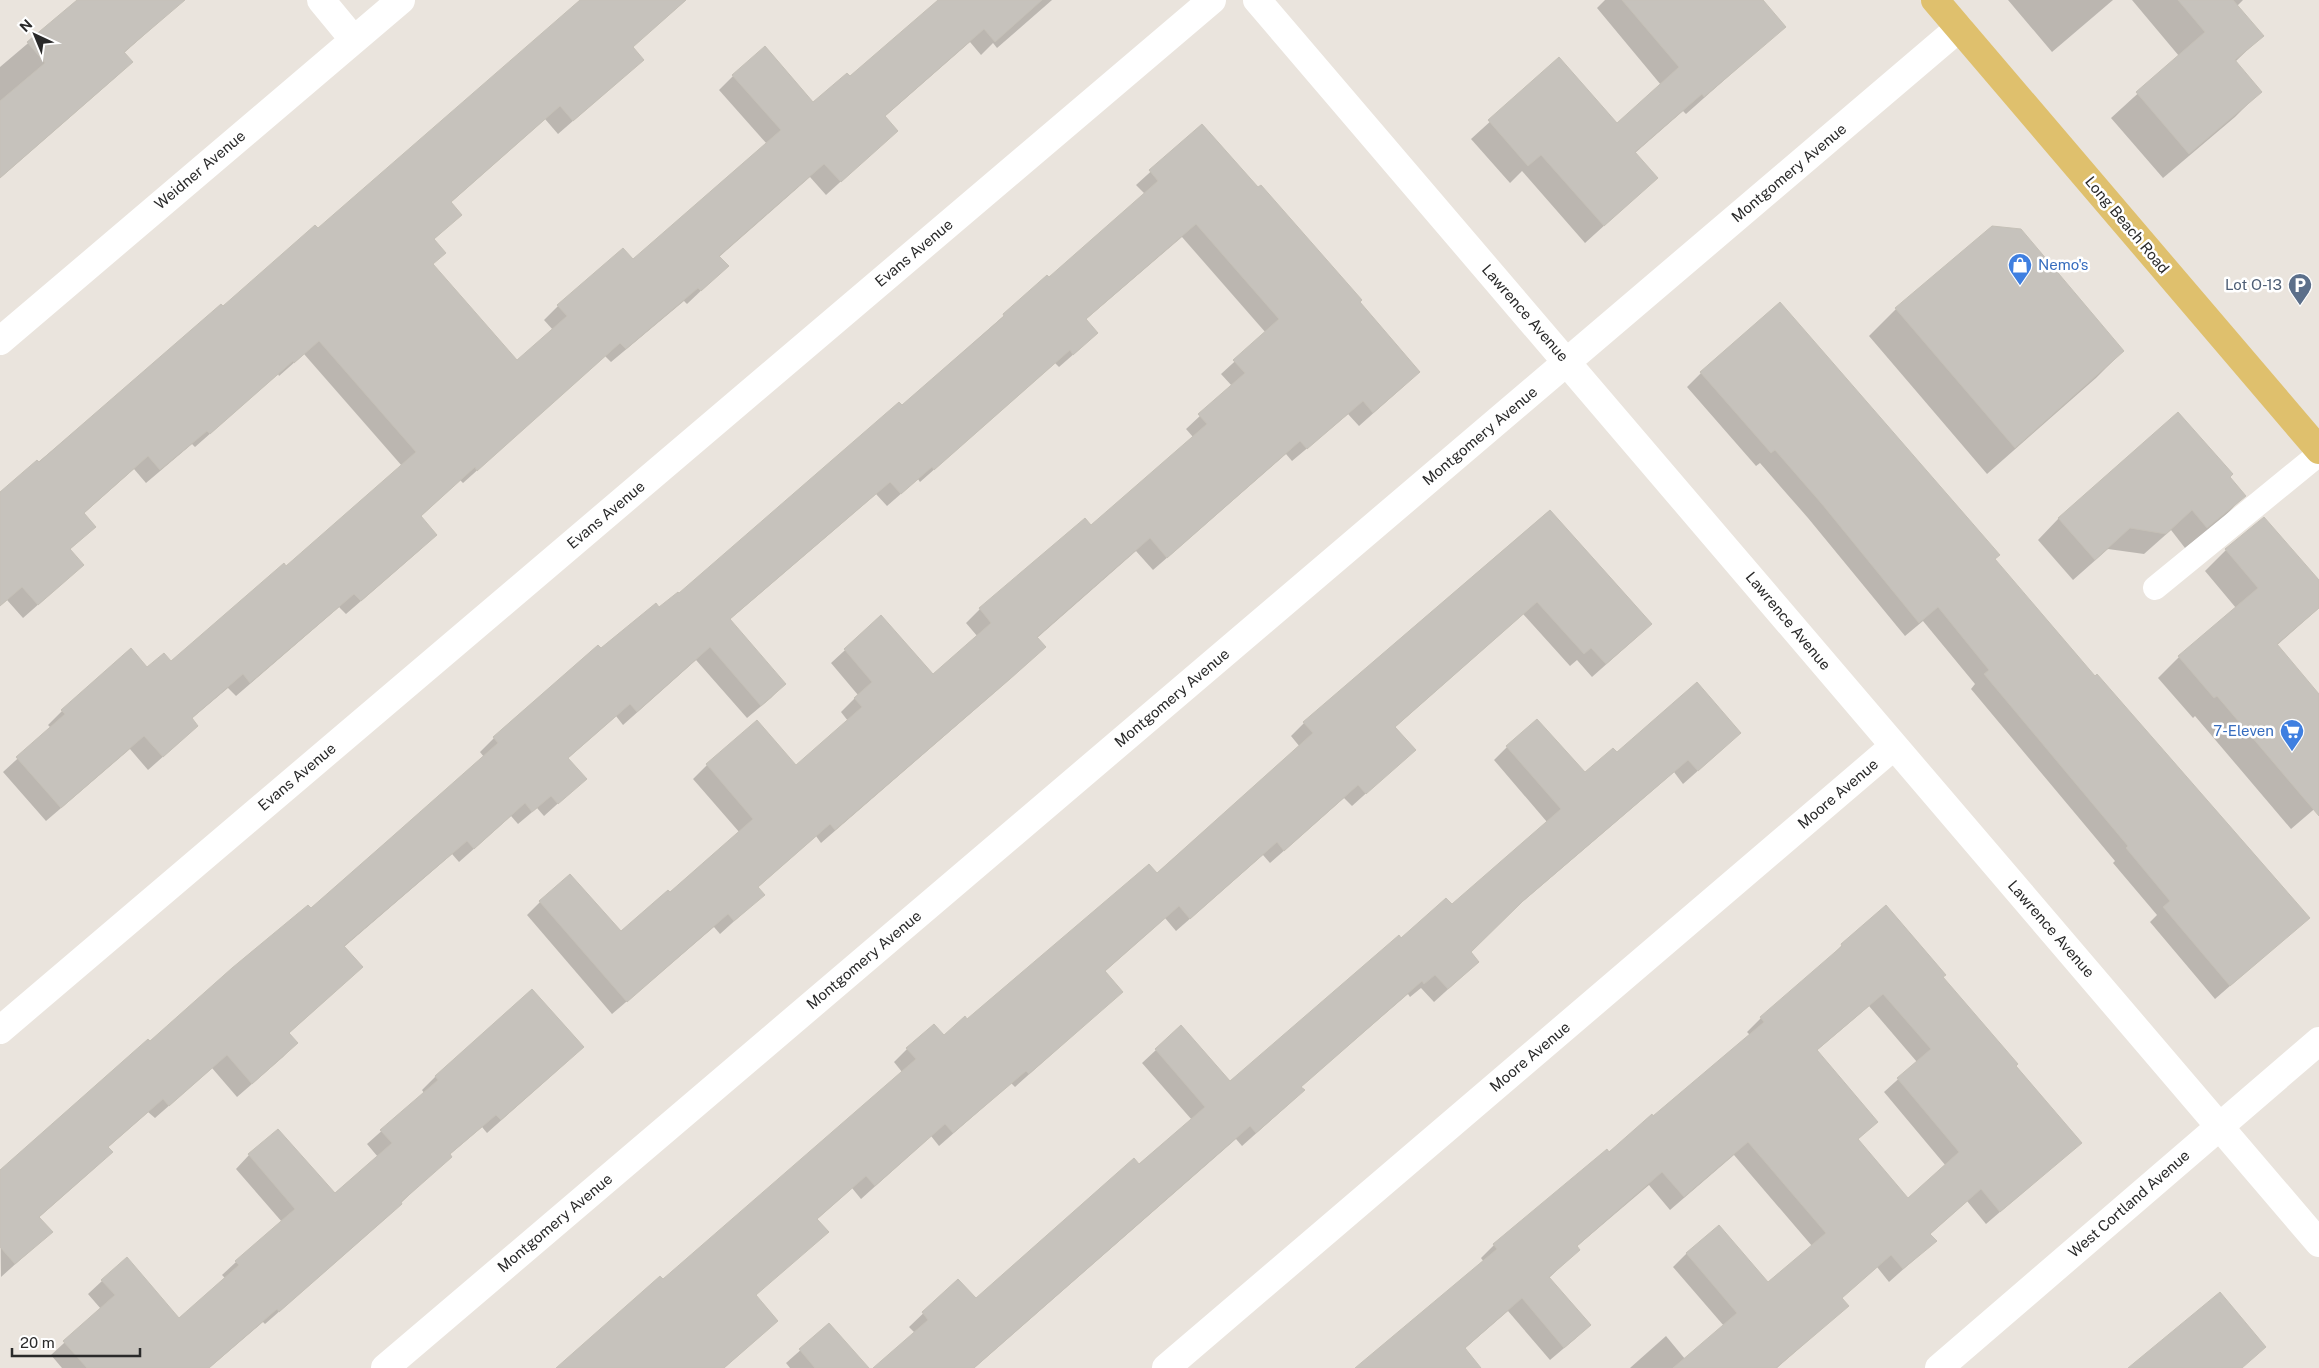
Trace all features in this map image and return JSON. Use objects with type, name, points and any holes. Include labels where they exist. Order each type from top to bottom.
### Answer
[{"type":"main road","name":"Long Beach Road","points":[[1935,0],[2319,450]]},
{"type":"street","points":[[321,0],[354,40]]},
{"type":"street","name":"Weidner Avenue","points":[[0,341],[401,0]]},
{"type":"street","name":"Evans Avenue","points":[[0,1030],[1212,0]]},
{"type":"street","name":"Lawrence Avenue","points":[[1257,0],[2319,1243]]},
{"type":"street","name":"Montgomery Avenue","points":[[385,1368],[1959,28]]},
{"type":"street","name":"Moore Avenue","points":[[1166,1368],[1894,746]]},
{"type":"street","name":"West Cortland Avenue","points":[[1939,1368],[2319,1041]]},
{"type":"lane","points":[[2155,588],[2319,454]]},
{"type":"building","points":[[77,0],[185,0],[124,52],[133,62],[0,178],[0,101],[45,63],[27,42]]},
{"type":"building","points":[[580,0],[686,0],[633,47],[644,60],[573,121],[560,106],[451,202],[462,215],[434,239],[446,253],[433,264],[517,360],[567,316],[557,305],[623,248],[633,259],[781,130],[732,75],[765,46],[813,102],[847,73],[850,76],[938,0],[1042,0],[995,42],[984,29],[885,116],[898,131],[841,182],[824,164],[719,256],[729,266],[701,291],[698,288],[626,349],[620,343],[477,471],[475,467],[421,516],[437,535],[361,601],[354,594],[250,683],[243,674],[192,718],[198,726],[163,757],[144,736],[61,808],[16,757],[65,714],[61,710],[131,648],[147,667],[164,653],[171,661],[284,563],[286,566],[416,452],[319,341],[294,363],[293,361],[210,434],[207,431],[160,470],[148,456],[84,513],[96,527],[70,549],[84,565],[38,605],[22,587],[0,606],[0,492],[37,460],[39,462],[221,304],[223,306],[315,225],[318,228]]},
{"type":"building","points":[[1622,0],[1763,0],[1786,27],[1704,97],[1702,94],[1635,152],[1658,178],[1604,226],[1541,155],[1528,166],[1488,120],[1559,57],[1617,123],[1679,67]]},
{"type":"building","points":[[2178,0],[2233,0],[2264,36],[2235,60],[2262,92],[2189,154],[2136,92],[2205,32]]},
{"type":"building","points":[[1202,124],[1258,187],[1261,185],[1362,300],[1360,302],[1420,372],[1373,413],[1363,401],[1307,449],[1300,441],[1167,558],[1150,538],[1037,637],[1046,647],[1010,679],[835,830],[830,824],[758,887],[765,895],[734,921],[728,914],[627,1002],[539,901],[570,874],[621,931],[668,890],[670,892],[753,819],[706,764],[757,720],[796,765],[862,707],[854,698],[872,682],[844,649],[881,615],[933,674],[991,623],[979,608],[1085,518],[1091,525],[1207,424],[1198,414],[1245,373],[1233,360],[1279,319],[1196,224],[1086,319],[1098,333],[1073,355],[1070,350],[934,470],[932,467],[901,494],[890,482],[730,619],[786,684],[761,706],[710,647],[637,712],[630,704],[568,758],[587,779],[558,804],[551,796],[532,812],[525,803],[474,849],[467,841],[344,946],[363,967],[289,1033],[298,1043],[252,1084],[227,1055],[169,1106],[163,1099],[108,1147],[113,1152],[39,1217],[53,1232],[15,1264],[0,1247],[0,1170],[148,1039],[150,1041],[232,968],[308,905],[311,908],[498,743],[493,737],[598,645],[601,648],[656,603],[659,607],[679,593],[899,402],[902,405],[1004,316],[1003,314],[1047,275],[1049,277],[1158,181],[1149,170]]},
{"type":"building","points":[[1992,226],[2021,229],[2124,351],[2015,448],[1895,308]]},
{"type":"building","points":[[1780,302],[2000,555],[1995,559],[2095,676],[2097,674],[2310,918],[2230,986],[2163,907],[2170,901],[2126,848],[2128,846],[1984,674],[1989,670],[1938,607],[1919,623],[1822,504],[1775,450],[1771,453],[1700,372]]},
{"type":"building","points":[[2178,412],[2233,474],[2230,477],[2246,496],[2207,528],[2192,510],[2166,534],[2130,528],[2095,560],[2058,518]]},
{"type":"building","points":[[1550,510],[1652,624],[1606,664],[1591,648],[1584,654],[1537,602],[1395,727],[1416,750],[1366,794],[1358,785],[1284,851],[1277,842],[1190,919],[1179,906],[1105,971],[1123,992],[1029,1074],[1026,1071],[953,1133],[945,1124],[875,1186],[866,1176],[817,1219],[829,1232],[756,1295],[778,1321],[724,1368],[556,1368],[660,1276],[663,1279],[916,1059],[906,1048],[934,1024],[944,1035],[965,1016],[967,1019],[1149,864],[1157,873],[1313,733],[1303,722]]},
{"type":"building","points":[[2264,517],[2319,580],[2319,608],[2277,644],[2319,694],[2319,816],[2217,696],[2214,698],[2178,656],[2258,588],[2225,549]]},
{"type":"building","points":[[1697,682],[1741,733],[1698,771],[1688,760],[1523,901],[1471,952],[1479,962],[1448,989],[1435,975],[1424,984],[1422,981],[1301,1087],[1305,1090],[1256,1133],[1250,1126],[974,1368],[873,1368],[928,1320],[922,1312],[958,1279],[976,1298],[1134,1158],[1139,1164],[1205,1107],[1155,1049],[1181,1025],[1230,1081],[1399,935],[1401,938],[1446,898],[1452,904],[1561,809],[1506,746],[1537,719],[1585,772],[1613,748],[1617,752]]},
{"type":"building","points":[[1886,905],[1946,975],[1943,977],[2018,1064],[2016,1066],[2082,1143],[2000,1212],[1981,1189],[1930,1234],[1937,1241],[1903,1269],[1891,1255],[1842,1298],[1849,1306],[1776,1368],[1673,1368],[1737,1313],[1686,1253],[1719,1225],[1768,1282],[1826,1233],[1748,1142],[1684,1197],[1662,1172],[1577,1246],[1580,1250],[1549,1277],[1591,1325],[1564,1348],[1522,1298],[1465,1348],[1481,1368],[1355,1368],[1497,1249],[1493,1244],[1607,1149],[1609,1152],[1652,1114],[1653,1116],[1764,1022],[1760,1017],[1842,946],[1841,944]],"holes":[[[1883,994],[1931,1049],[1897,1078],[1959,1152],[1908,1198],[1858,1139],[1878,1122],[1817,1050]]]},
{"type":"building","points":[[532,989],[584,1047],[501,1120],[496,1115],[450,1154],[452,1157],[401,1202],[402,1204],[279,1312],[277,1309],[209,1368],[87,1368],[63,1341],[115,1295],[101,1280],[127,1257],[179,1318],[239,1265],[235,1261],[295,1209],[248,1154],[278,1129],[335,1193],[392,1143],[380,1130],[438,1080],[435,1076]]},
{"type":"building","points":[[2220,1292],[2266,1347],[2242,1368],[2128,1368]]},
{"type":"building","points":[[829,1323],[869,1368],[815,1368],[799,1349]]},
{"type":"place","name":"Nemo's","points":[[2020,286]]},
{"type":"place","name":"Lot O-13","points":[[2300,306]]},
{"type":"place","name":"7-Eleven","points":[[2292,752]]}]
